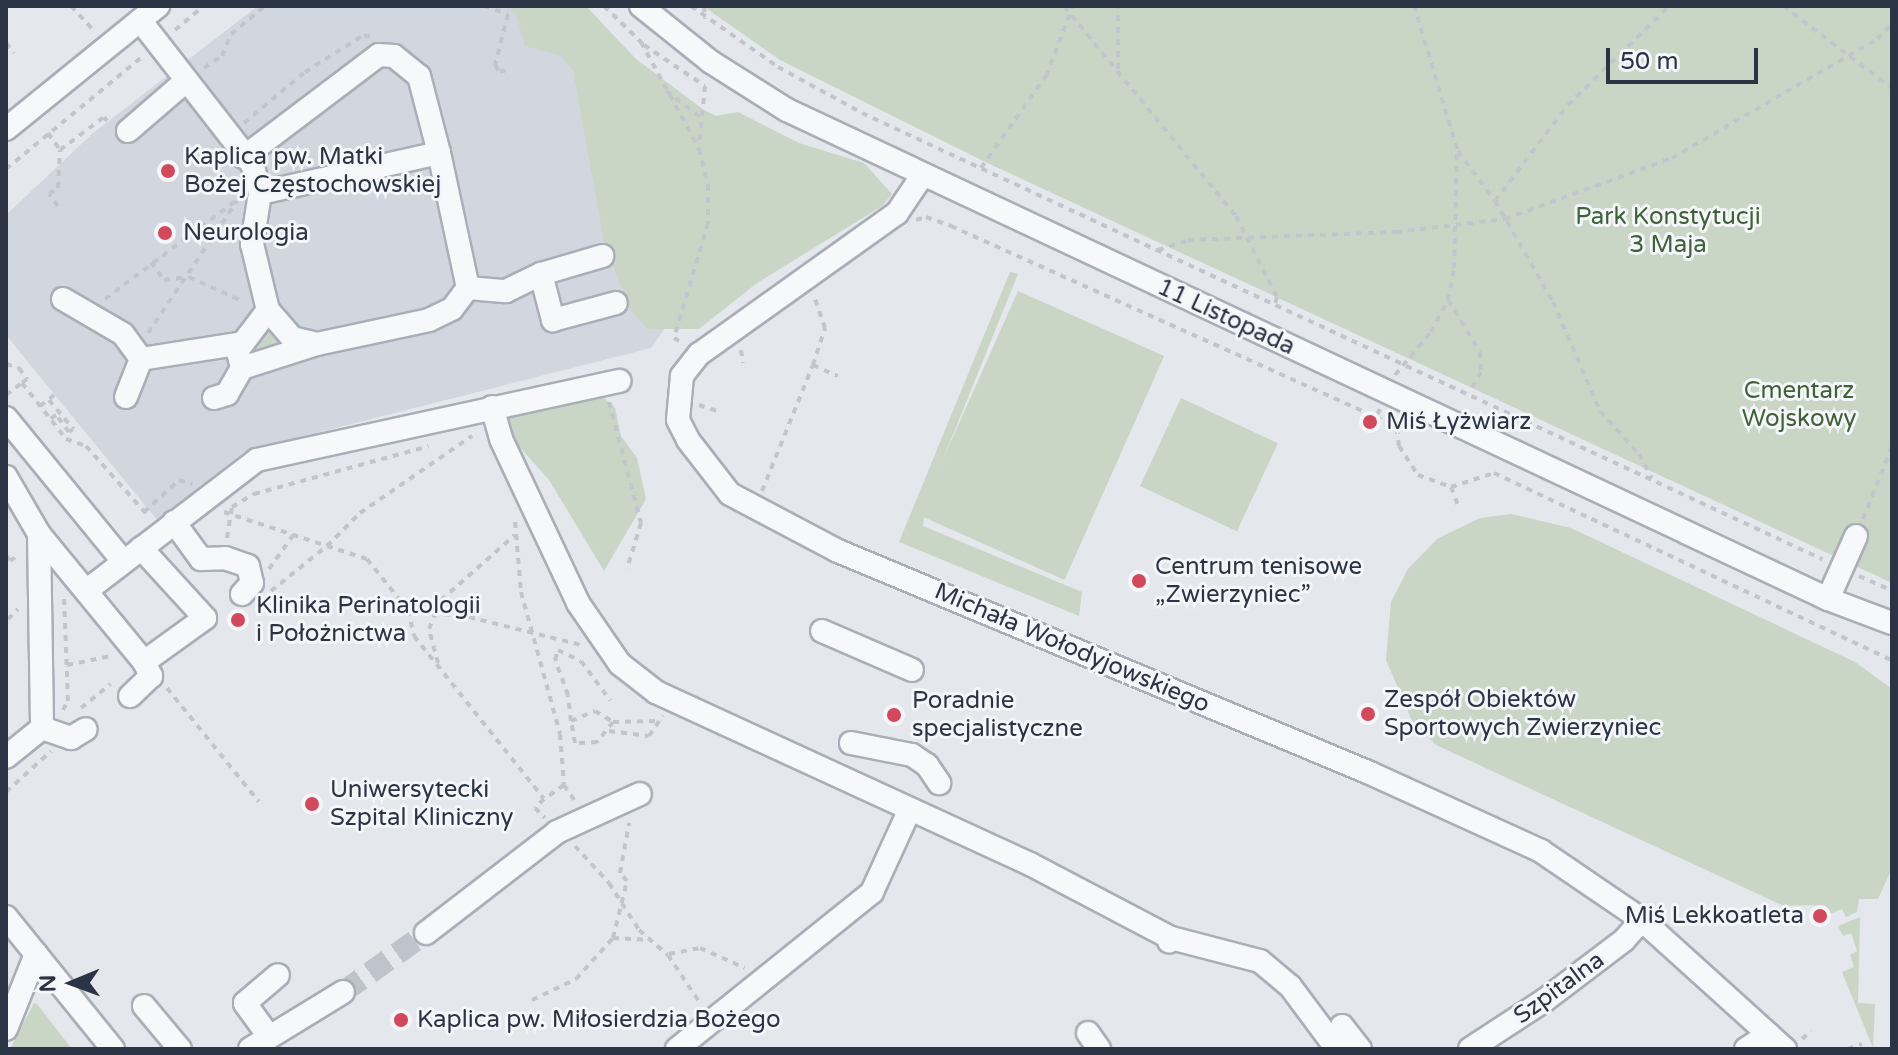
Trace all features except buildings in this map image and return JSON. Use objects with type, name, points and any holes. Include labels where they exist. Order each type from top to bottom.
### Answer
[{"type":"street","name":"11 Listopada","points":[[641,6],[751,89],[922,176],[1828,599],[1892,623]]},
{"type":"street","points":[[6,129],[149,13],[159,43],[244,157],[253,190],[252,244],[267,306],[292,338],[317,344]]},
{"type":"street","points":[[214,398],[227,394],[242,368],[317,344],[429,320],[452,309],[468,288],[419,76],[394,56],[384,55],[363,62],[244,157]]},
{"type":"street","points":[[128,131],[186,81]]},
{"type":"street","points":[[253,190],[439,153]]},
{"type":"street","name":"Michała Wołodyjowskiego","points":[[922,176],[897,213],[699,354],[682,376],[676,402],[688,440],[730,494],[750,509],[838,551],[1370,773],[1541,851],[1642,920],[1777,1042]]},
{"type":"street","points":[[468,288],[506,291],[541,274],[602,256]]},
{"type":"street","points":[[541,274],[553,320],[616,303]]},
{"type":"street","points":[[63,299],[123,334],[138,354]]},
{"type":"street","points":[[138,354],[236,345],[253,336],[267,306]]},
{"type":"street","points":[[236,345],[242,368]]},
{"type":"street","points":[[126,397],[138,354]]},
{"type":"street","points":[[79,595],[132,554],[164,522],[257,460],[612,383]]},
{"type":"street","points":[[492,407],[501,439],[523,480],[578,603],[613,654],[663,696],[910,809],[1170,940],[1244,953],[1260,961],[1290,986],[1337,1049]]},
{"type":"street","points":[[6,418],[132,554],[210,614],[144,662]]},
{"type":"street","points":[[6,477],[11,498],[79,595],[144,662],[151,676],[127,685]]},
{"type":"street","points":[[164,522],[201,559],[225,558],[248,566],[247,588]]},
{"type":"street","points":[[6,757],[63,727],[39,534]]},
{"type":"street","points":[[1828,599],[1856,536]]},
{"type":"street","name":"11 Listopada","points":[[1828,599],[1892,637]]},
{"type":"street","points":[[822,631],[912,670]]},
{"type":"street","points":[[851,743],[912,755],[939,783]]},
{"type":"street","points":[[426,933],[557,832],[630,798]]},
{"type":"street","points":[[677,1049],[872,892],[910,809]]},
{"type":"street","points":[[6,917],[112,1049]]},
{"type":"street","name":"Szpitalna","points":[[1470,1049],[1558,991],[1624,940],[1642,920]]},
{"type":"street","points":[[6,1029],[36,954]]},
{"type":"street","points":[[278,975],[245,1003],[259,1042],[343,992]]},
{"type":"street","points":[[144,1006],[180,1049]]},
{"type":"street","points":[[1342,1026],[1360,1049]]},
{"type":"street","points":[[1746,1049],[1777,1042]]},
{"type":"path","points":[[71,6],[94,31]]},
{"type":"path","points":[[6,169],[204,6]]},
{"type":"path","points":[[186,81],[222,56],[231,34],[265,6]]},
{"type":"path","points":[[484,6],[508,14],[495,65],[500,72],[509,69]]},
{"type":"path","points":[[604,6],[641,42],[705,86],[699,149]]},
{"type":"path","points":[[691,6],[705,19],[819,91],[1892,591]]},
{"type":"path","points":[[704,6],[705,19]]},
{"type":"path","points":[[1064,6],[1236,216],[1277,297],[1276,304],[1285,322]]},
{"type":"path","points":[[981,168],[1046,76],[1073,6]]},
{"type":"path","points":[[1118,6],[1118,72]]},
{"type":"path","points":[[1376,417],[1401,363],[1421,347],[1448,300],[1456,226],[1457,149],[1414,6]]},
{"type":"path","points":[[1495,201],[1568,105],[1669,6]]},
{"type":"path","points":[[1783,6],[1892,88]]},
{"type":"path","points":[[1158,250],[1188,240],[1456,226],[1505,219],[1672,158],[1849,56],[1892,24]]},
{"type":"path","points":[[227,138],[305,72],[364,35],[384,42],[384,55]]},
{"type":"path","points":[[641,42],[663,89],[699,149],[708,185],[708,223],[674,338],[699,354]]},
{"type":"path","points":[[6,43],[14,53]]},
{"type":"path","points":[[663,89],[703,119]]},
{"type":"path","points":[[60,150],[104,117],[107,121]]},
{"type":"path","points":[[48,133],[60,150],[58,188],[49,194],[58,206]]},
{"type":"path","points":[[1457,149],[1495,201],[1553,302],[1600,411],[1639,454],[1653,480]]},
{"type":"path","points":[[107,296],[253,190]]},
{"type":"path","points":[[138,354],[189,277],[253,190]]},
{"type":"path","points":[[951,226],[1397,428],[1399,446],[1418,475],[1451,487],[1494,473],[1892,660]]},
{"type":"path","points":[[151,262],[164,280],[189,277],[247,303],[267,306]]},
{"type":"path","points":[[761,493],[825,328],[822,308],[812,294]]},
{"type":"path","points":[[1448,300],[1480,352],[1481,372],[1468,394]]},
{"type":"path","points":[[1336,344],[1346,337]]},
{"type":"path","points":[[739,344],[743,363]]},
{"type":"path","points":[[6,364],[19,368],[27,379],[6,395]]},
{"type":"path","points":[[813,365],[838,376]]},
{"type":"path","points":[[22,383],[66,439],[86,446],[144,512],[164,522]]},
{"type":"path","points":[[612,383],[641,523],[627,569]]},
{"type":"path","points":[[40,406],[54,395]]},
{"type":"path","points":[[49,400],[73,429],[69,432],[56,415],[50,419]]},
{"type":"path","points":[[692,403],[720,412]]},
{"type":"path","points":[[247,588],[264,584],[271,592],[327,546],[360,513],[474,435],[445,442]]},
{"type":"path","points":[[225,558],[229,513],[254,494],[287,482],[431,446]]},
{"type":"path","points":[[1856,536],[1892,446]]},
{"type":"path","points":[[144,512],[179,480],[195,485],[209,507],[367,559],[408,610],[414,636],[544,799]]},
{"type":"path","points":[[523,480],[515,507],[521,592],[560,734],[564,785],[535,808],[557,832],[586,855],[651,940],[668,955],[711,1021]]},
{"type":"path","points":[[1451,487],[1459,508]]},
{"type":"path","points":[[247,588],[263,577],[294,534]]},
{"type":"path","points":[[440,669],[430,639],[434,613],[441,600],[515,535]]},
{"type":"path","points":[[63,727],[63,708],[68,701],[64,589],[79,595]]},
{"type":"path","points":[[408,610],[533,631],[613,654]]},
{"type":"path","points":[[67,665],[117,655],[108,644]]},
{"type":"path","points":[[610,700],[581,661],[558,650],[555,660],[575,743],[597,742],[609,731],[613,722]]},
{"type":"path","points":[[6,792],[45,760],[63,727],[127,685]]},
{"type":"path","points":[[167,688],[259,802]]},
{"type":"path","points":[[571,721],[595,711],[613,722],[662,718],[649,736],[609,731]]},
{"type":"path","points":[[532,1000],[576,979],[613,938],[627,881],[620,873],[630,819],[630,798]]},
{"type":"path","points":[[613,938],[651,940]]},
{"type":"path","points":[[668,955],[700,948],[708,955],[741,963],[756,983]]},
{"type":"path","points":[[1848,1049],[1862,1044]]},
{"type":"shaded area","points":[[258,6],[578,6],[670,321],[651,348],[245,451],[157,520],[6,335],[6,215],[92,134]]},
{"type":"green space","points":[[505,6],[586,6],[636,59],[704,110],[716,116],[738,112],[799,143],[864,163],[892,194],[882,206],[757,283],[699,329],[648,329],[632,312],[605,247],[573,70],[561,56],[525,46],[516,14]]},
{"type":"green space","name":"Park Konstytucji 3 Maja","points":[[703,6],[1892,6],[1892,583],[981,160],[780,60]]},
{"type":"green space","points":[[1010,272],[1018,274],[925,504],[923,526],[1082,592],[1079,616],[899,542]]},
{"type":"green space","points":[[1018,291],[1164,356],[1065,580],[918,515]]},
{"type":"green space","points":[[268,327],[282,343],[258,349],[257,346]]},
{"type":"green space","points":[[604,398],[615,408],[621,436],[637,458],[646,499],[604,571],[549,480],[501,426],[510,417]]},
{"type":"green space","points":[[1181,398],[1278,443],[1237,531],[1140,486]]},
{"type":"green space","points":[[1511,514],[1571,528],[1855,662],[1892,689],[1892,868],[1878,899],[1859,899],[1857,912],[1846,917],[1842,909],[1820,918],[1813,905],[1784,906],[1436,745],[1413,723],[1386,660],[1391,602],[1408,569],[1437,539],[1480,518]]},
{"type":"green space","points":[[1860,917],[1858,1003],[1875,1004],[1873,1048],[1842,972],[1854,967],[1850,955],[1857,951],[1851,933],[1843,936],[1838,926]]},
{"type":"green space","points":[[34,1003],[37,1004],[72,1049],[10,1049]]},
{"type":"tunnel","points":[[343,992],[426,933]]},
{"type":"place","name":"Kaplica pw. Matki Bożej Częstochowskiej","points":[[168,171]]},
{"type":"place","name":"Neurologia","points":[[165,233]]},
{"type":"place","name":"Miś Łyżwiarz","points":[[1370,422]]},
{"type":"place","name":"Centrum tenisowe „Zwierzyniec”","points":[[1139,581]]},
{"type":"place","name":"Klinika Perinatologii i Położnictwa","points":[[238,620]]},
{"type":"place","name":"Zespół Obiektów Sportowych Zwierzyniec","points":[[1368,714]]},
{"type":"place","name":"Poradnie specjalistyczne","points":[[894,715]]},
{"type":"place","name":"Uniwersytecki Szpital Kliniczny","points":[[312,804]]},
{"type":"place","name":"Miś Lekkoatleta","points":[[1820,916]]},
{"type":"place","name":"Kaplica pw. Miłosierdzia Bożego","points":[[401,1020]]},
{"type":"park label","name":"Cmentarz Wojskowy","points":[[1799,405]]}]
